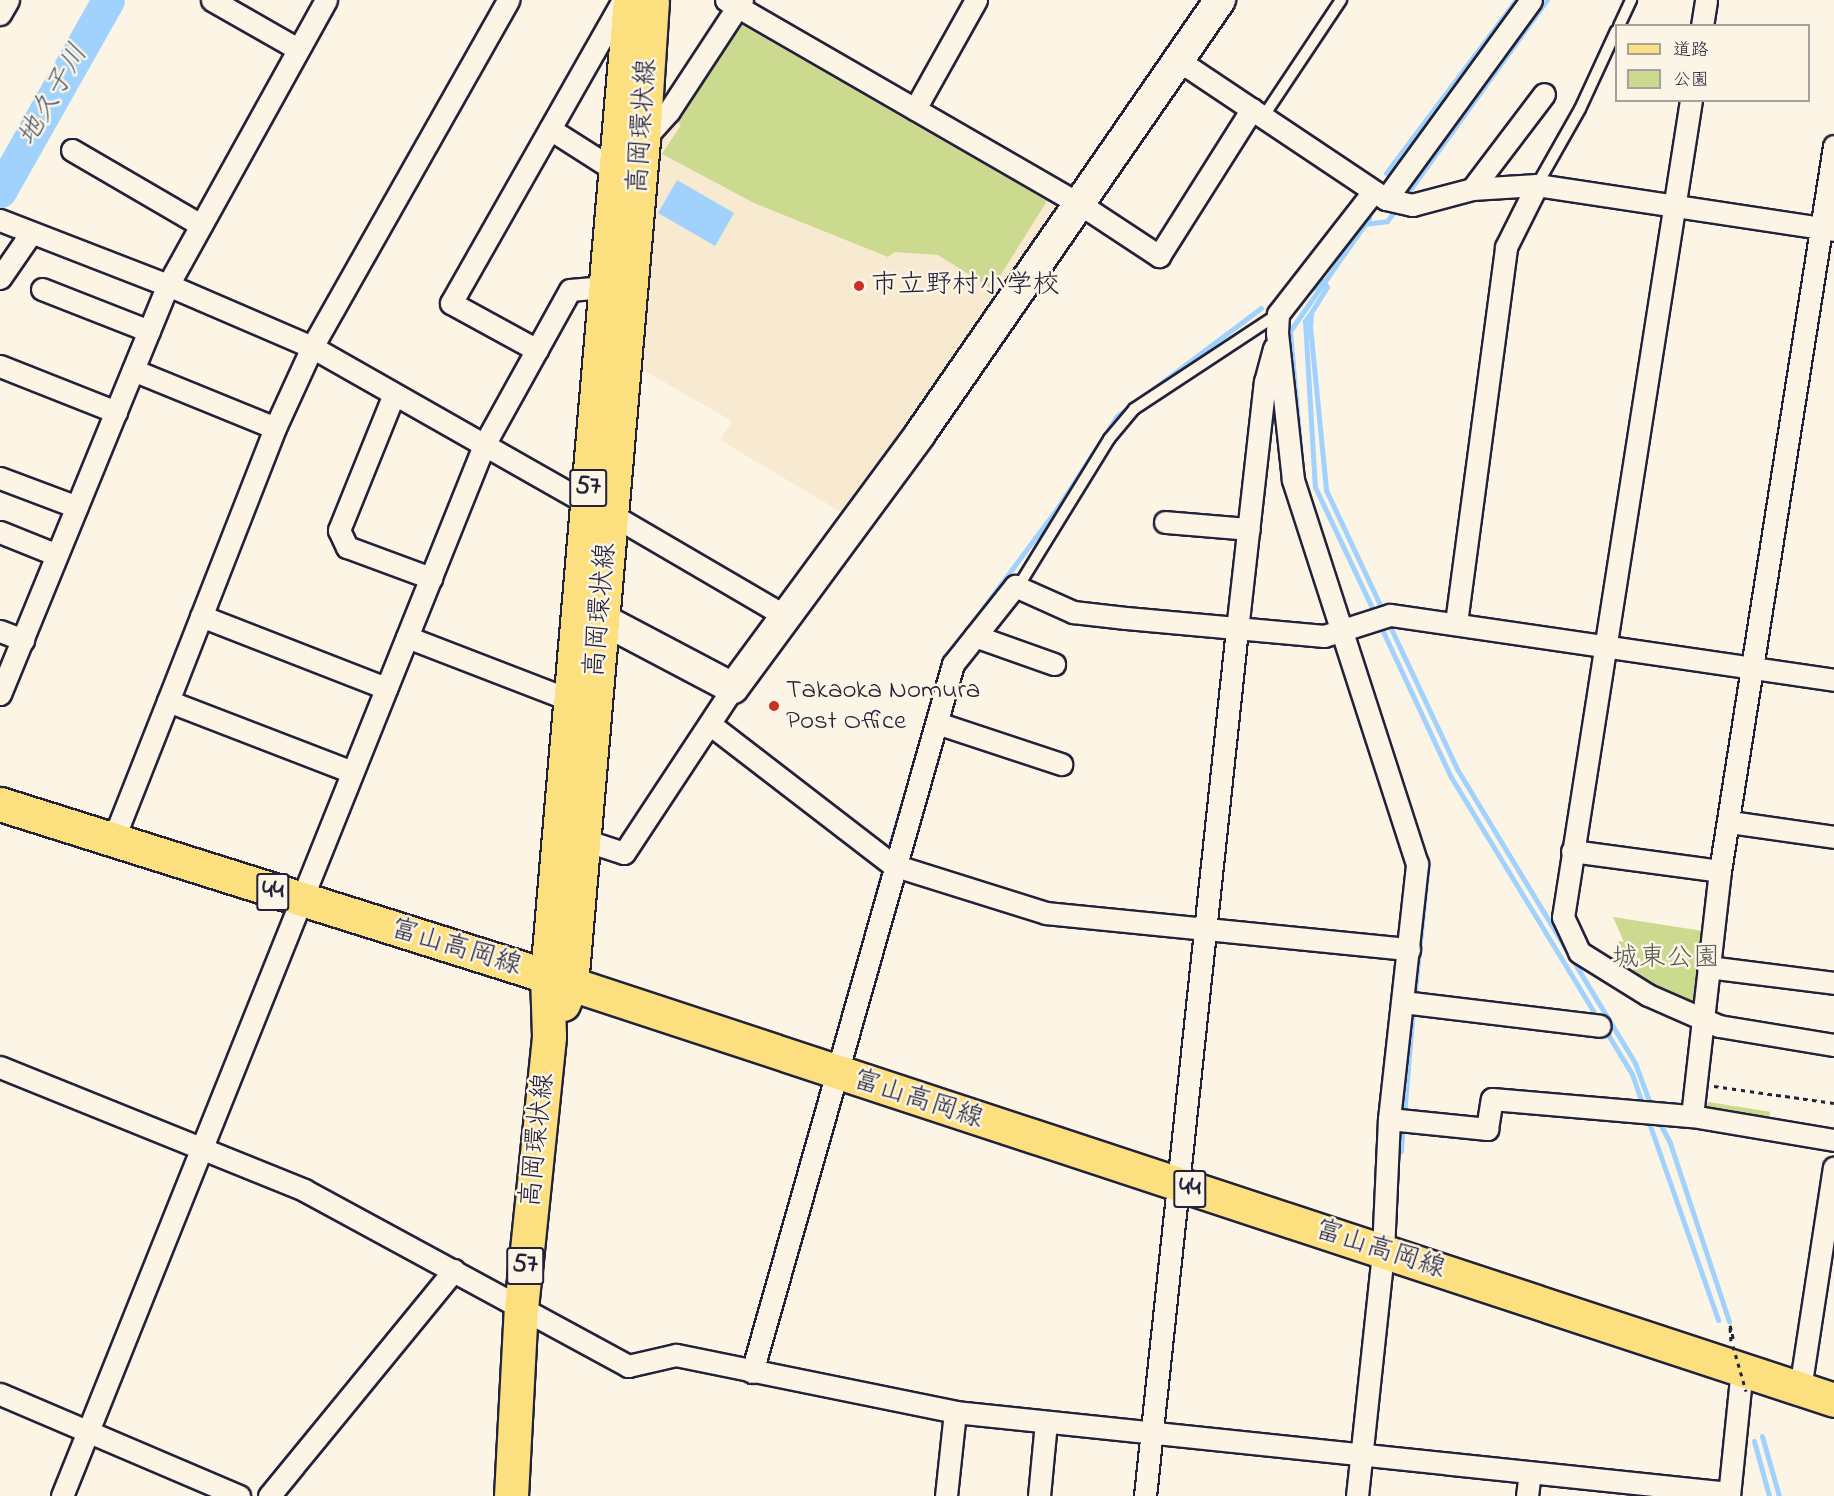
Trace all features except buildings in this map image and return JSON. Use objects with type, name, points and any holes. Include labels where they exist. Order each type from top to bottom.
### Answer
[{"type":"main road","name":"高岡環状線","points":[[598,508],[607,287],[630,0]]},
{"type":"main road","name":"高岡環状線","points":[[511,1496],[521,1308],[549,1036],[581,839],[588,618],[598,508],[644,140],[652,0]]},
{"type":"main road","name":"高岡環状線","points":[[559,980],[570,700],[588,618]]},
{"type":"main road","name":"富山高岡線","points":[[0,804],[300,901],[559,980],[1179,1185],[1739,1364],[1834,1400]]},
{"type":"street","points":[[0,14],[8,0]]},
{"type":"street","points":[[212,0],[298,50]]},
{"type":"street","points":[[0,694],[168,285],[326,0]]},
{"type":"street","points":[[113,840],[275,428],[312,347],[508,0]]},
{"type":"street","points":[[537,350],[451,303],[623,0]]},
{"type":"street","points":[[915,109],[975,0]]},
{"type":"street","points":[[581,839],[624,853],[733,688],[864,501],[1080,204],[1220,0]]},
{"type":"street","points":[[1145,1496],[1265,382],[1278,323],[1531,0]]},
{"type":"street","points":[[1702,24],[1706,0]]},
{"type":"street","points":[[644,140],[669,111],[735,2],[1080,204],[1159,256],[1258,113]]},
{"type":"street","points":[[1178,60],[1380,195],[1412,205],[1472,189],[1537,185],[1827,229]]},
{"type":"street","points":[[1472,189],[1544,94]]},
{"type":"street","points":[[1691,102],[1563,916],[1579,952],[1648,995],[1719,1026],[1834,1045]]},
{"type":"street","points":[[550,129],[616,171]]},
{"type":"street","points":[[1692,1116],[1720,871],[1730,822],[1827,229],[1834,146]]},
{"type":"street","points":[[72,150],[201,225]]},
{"type":"street","points":[[1456,623],[1506,247],[1537,185]]},
{"type":"street","points":[[0,278],[16,227],[168,285],[312,347],[785,616]]},
{"type":"street","points":[[62,1496],[484,445],[570,290],[607,287]]},
{"type":"street","points":[[42,290],[149,331]]},
{"type":"street","points":[[1278,323],[1293,480],[1361,626],[1417,864],[1403,1002],[1398,1121],[1357,1496]]},
{"type":"street","points":[[0,366],[116,412]]},
{"type":"street","points":[[133,370],[275,428]]},
{"type":"street","points":[[394,394],[339,530],[347,547],[430,578]]},
{"type":"street","points":[[0,478],[77,507]]},
{"type":"street","points":[[1165,522],[1249,529]]},
{"type":"street","points":[[0,532],[57,555]]},
{"type":"street","points":[[752,1372],[836,1073],[888,862],[937,723],[953,664],[1015,586],[1073,612],[1237,630],[1324,636],[1361,626],[1456,623],[1834,680]]},
{"type":"street","points":[[201,616],[386,688]]},
{"type":"street","points":[[588,618],[733,688]]},
{"type":"street","points":[[0,631],[22,640]]},
{"type":"street","points":[[975,636],[1054,664]]},
{"type":"street","points":[[407,637],[570,700]]},
{"type":"street","points":[[168,701],[352,772]]},
{"type":"street","points":[[937,723],[1061,764]]},
{"type":"street","points":[[711,724],[888,862],[1046,913],[1409,949]]},
{"type":"street","points":[[1730,822],[1834,837]]},
{"type":"street","points":[[1572,851],[1720,871]]},
{"type":"street","points":[[1708,967],[1834,983]]},
{"type":"street","points":[[1403,1002],[1600,1026]]},
{"type":"street","points":[[0,1067],[304,1190],[628,1366],[676,1355],[955,1412],[1152,1431],[1530,1473],[1577,1487],[1729,1495],[1739,1364]]},
{"type":"street","points":[[1398,1121],[1487,1129],[1492,1099],[1692,1116],[1834,1140]]},
{"type":"street","points":[[1800,1389],[1834,1168]]},
{"type":"street","points":[[269,1496],[454,1270]]},
{"type":"street","points":[[0,1394],[239,1496]]},
{"type":"street","points":[[946,1496],[955,1412]]},
{"type":"street","points":[[1039,1496],[1046,1422]]},
{"type":"street","points":[[1527,1496],[1530,1473]]},
{"type":"lane","points":[[1258,113],[1341,0]]},
{"type":"lane","points":[[1620,24],[1631,0]]},
{"type":"lane","points":[[1537,185],[1580,109],[1615,35]]},
{"type":"lane","points":[[1018,587],[1109,439],[1134,409],[1278,323]]},
{"type":"path","points":[[1696,1083],[1834,1103]]},
{"type":"path","points":[[1739,1364],[1730,1325],[1739,1364]]},
{"type":"shaded area","points":[[739,22],[1059,201],[908,428],[844,514],[720,440],[732,421],[636,366],[648,157]]},
{"type":"green space","points":[[742,25],[1047,201],[992,289],[938,255],[895,252],[888,257],[754,203],[662,154],[681,125],[675,120]]},
{"type":"green space","name":"城東公園","points":[[1613,917],[1703,931],[1693,1020],[1630,994],[1634,962],[1616,953],[1619,941],[1624,942]]},
{"type":"green space","points":[[1708,1102],[1770,1112],[1766,1136],[1704,1126]]},
{"type":"water","points":[[677,180],[734,213],[715,246],[658,213]]},
{"type":"waterway","name":"地久子川","points":[[0,191],[108,0]]},
{"type":"waterway","points":[[1386,173],[1516,0]]},
{"type":"waterway","points":[[1404,198],[1547,0]]},
{"type":"waterway","points":[[1364,224],[1387,221],[1397,208]]},
{"type":"waterway","points":[[1303,480],[1290,331],[1369,218]]},
{"type":"waterway","points":[[1323,281],[1327,287],[1311,313],[1310,326],[1326,490],[1383,611]]},
{"type":"waterway","points":[[1303,296],[1319,284]]},
{"type":"waterway","points":[[972,623],[1058,507],[1117,416],[1261,308]]},
{"type":"waterway","points":[[1310,314],[1305,321],[1315,487],[1375,614]]},
{"type":"waterway","points":[[1387,620],[1457,769],[1635,1063],[1651,1106]]},
{"type":"waterway","points":[[1380,625],[1451,777],[1599,1020]]},
{"type":"waterway","points":[[887,855],[912,772]]},
{"type":"waterway","points":[[1414,1000],[1428,865],[1425,857]]},
{"type":"waterway","points":[[877,891],[885,864]]},
{"type":"waterway","points":[[841,1021],[844,1008]]},
{"type":"waterway","points":[[1404,1116],[1413,1009]]},
{"type":"waterway","points":[[1604,1028],[1632,1074],[1644,1108]]},
{"type":"waterway","points":[[1647,1117],[1718,1320]]},
{"type":"waterway","points":[[1658,1120],[1670,1143],[1729,1321]]},
{"type":"waterway","points":[[1401,1151],[1403,1125]]},
{"type":"waterway","points":[[1762,1436],[1779,1496]]},
{"type":"waterway","points":[[1754,1441],[1769,1496]]},
{"type":"place","name":"市立野村小学校","points":[[859,286]]},
{"type":"place","name":"Takaoka Nomura Post Office","points":[[774,706]]}]
